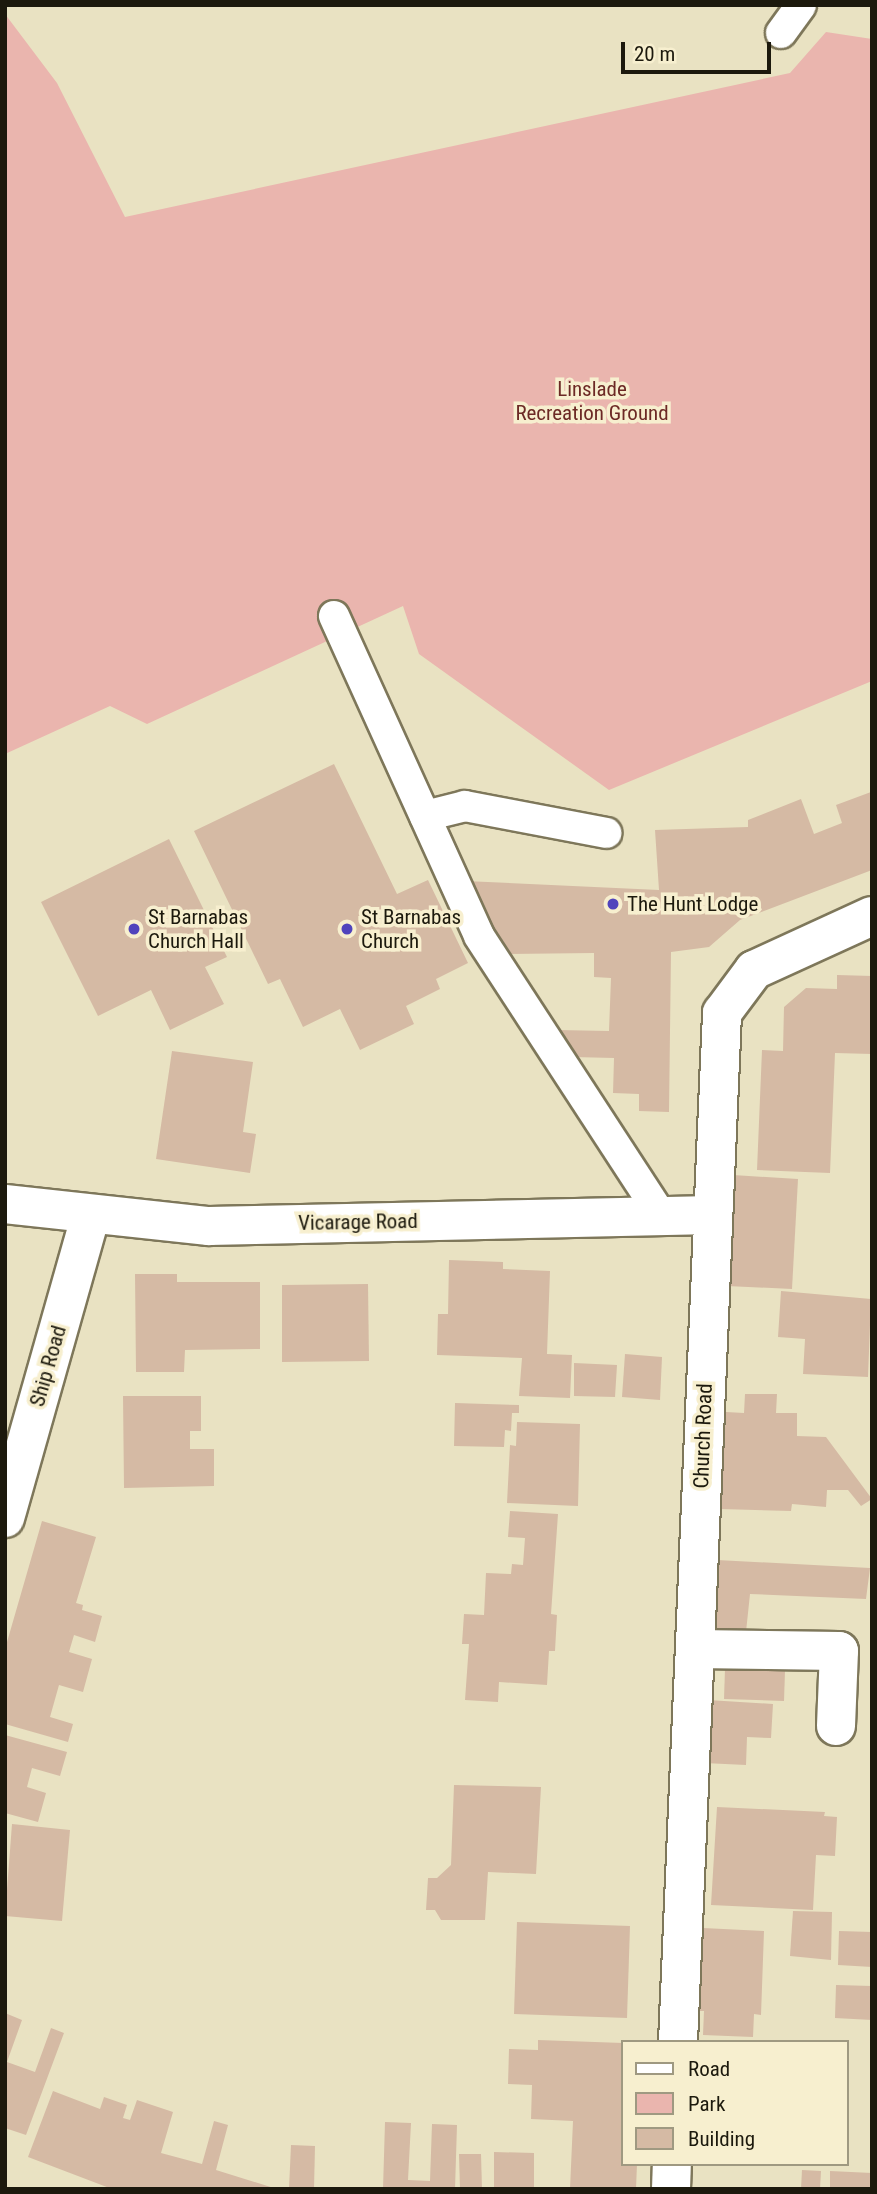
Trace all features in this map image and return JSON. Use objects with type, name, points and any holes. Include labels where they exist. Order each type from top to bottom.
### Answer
[{"type":"street","name":"Church Road","points":[[678,2040],[722,1013],[754,970],[872,916]]},
{"type":"street","name":"Vicarage Road","points":[[5,1203],[91,1215],[209,1226],[713,1215]]},
{"type":"street","name":"Ship Road","points":[[5,1518],[91,1215]]},
{"type":"street","points":[[696,1649],[839,1651],[836,1727]]},
{"type":"street","points":[[671,2189],[672,2166]]},
{"type":"lane","points":[[780,33],[801,5]]},
{"type":"lane","points":[[334,615],[479,936],[661,1216]]},
{"type":"lane","points":[[425,816],[465,806],[606,833]]},
{"type":"green space","name":"Linslade Recreation Ground","points":[[5,14],[57,83],[125,217],[790,73],[826,32],[872,39],[872,681],[609,790],[419,654],[403,606],[147,724],[110,706],[5,754]]},
{"type":"building","name":"St Barnabas Church","points":[[334,764],[397,894],[428,880],[468,963],[436,979],[440,989],[406,1006],[414,1024],[360,1050],[340,1009],[303,1027],[280,979],[268,984],[194,831]]},
{"type":"building","points":[[871,792],[872,870],[740,920],[709,947],[671,952],[669,1112],[639,1111],[639,1094],[613,1093],[614,1058],[573,1057],[557,1030],[609,1031],[611,978],[594,977],[594,953],[499,954],[465,881],[659,890],[655,830],[748,827],[748,820],[801,799],[814,834],[842,823],[836,805]]},
{"type":"building","name":"St Barnabas Church Hall","points":[[169,839],[227,957],[205,967],[224,1004],[170,1030],[151,990],[98,1016],[41,902]]},
{"type":"building","points":[[837,975],[872,976],[872,1054],[835,1053],[830,1173],[757,1170],[762,1050],[783,1051],[784,1007],[806,988],[837,989]]},
{"type":"building","points":[[172,1051],[253,1062],[243,1132],[256,1134],[250,1173],[156,1159]]},
{"type":"building","points":[[733,1175],[798,1179],[792,1289],[727,1286]]},
{"type":"building","points":[[449,1260],[503,1262],[503,1269],[550,1271],[547,1354],[572,1355],[570,1398],[519,1396],[522,1358],[437,1355],[438,1314],[448,1314]]},
{"type":"building","points":[[135,1274],[177,1274],[177,1282],[260,1282],[260,1349],[185,1350],[184,1372],[136,1372]]},
{"type":"building","points":[[368,1284],[369,1361],[282,1362],[282,1285]]},
{"type":"building","points":[[781,1291],[871,1299],[868,1377],[803,1374],[805,1339],[778,1337]]},
{"type":"building","points":[[625,1354],[662,1357],[660,1400],[622,1397]]},
{"type":"building","points":[[574,1363],[617,1365],[615,1397],[574,1396]]},
{"type":"building","points":[[745,1394],[777,1394],[776,1413],[797,1413],[797,1436],[826,1437],[872,1499],[861,1506],[848,1490],[827,1490],[826,1507],[792,1504],[791,1511],[720,1509],[726,1412],[744,1413]]},
{"type":"building","points":[[123,1396],[201,1396],[201,1431],[190,1431],[190,1449],[214,1449],[214,1486],[124,1488]]},
{"type":"building","points":[[455,1403],[519,1405],[519,1413],[512,1413],[511,1431],[505,1430],[504,1447],[454,1446]]},
{"type":"building","points":[[517,1422],[580,1424],[578,1506],[507,1503],[510,1445],[516,1446]]},
{"type":"building","points":[[510,1511],[558,1514],[551,1614],[557,1615],[555,1651],[549,1651],[547,1685],[499,1682],[498,1702],[465,1700],[469,1644],[462,1644],[464,1614],[484,1615],[486,1573],[511,1574],[512,1564],[523,1565],[525,1538],[508,1537]]},
{"type":"building","points":[[42,1521],[96,1537],[76,1603],[83,1605],[82,1610],[102,1616],[95,1642],[74,1635],[69,1652],[92,1659],[83,1692],[59,1685],[50,1717],[73,1724],[68,1742],[5,1724],[5,1649]]},
{"type":"building","points":[[717,1560],[870,1568],[866,1599],[750,1594],[746,1632],[712,1630]]},
{"type":"building","points":[[725,1669],[785,1671],[784,1701],[724,1699]]},
{"type":"building","points":[[708,1700],[773,1704],[771,1738],[747,1737],[746,1765],[704,1763]]},
{"type":"building","points":[[5,1735],[67,1752],[60,1776],[32,1768],[27,1787],[46,1793],[38,1822],[5,1813]]},
{"type":"building","points":[[454,1785],[541,1787],[536,1874],[488,1872],[485,1920],[441,1920],[435,1910],[426,1910],[428,1878],[437,1878],[451,1865]]},
{"type":"building","points":[[717,1807],[825,1812],[824,1816],[837,1817],[835,1856],[816,1855],[813,1910],[711,1905]]},
{"type":"building","points":[[12,1824],[70,1830],[62,1921],[5,1916]]},
{"type":"building","points":[[793,1911],[832,1912],[831,1960],[790,1956]]},
{"type":"building","points":[[517,1922],[630,1926],[627,2018],[514,2014]]},
{"type":"building","points":[[703,1928],[764,1931],[761,2015],[754,2014],[753,2037],[703,2035],[704,2011],[699,2011]]},
{"type":"building","points":[[839,1931],[872,1932],[872,1967],[838,1965]]},
{"type":"building","points":[[836,1985],[872,1986],[872,2020],[835,2018]]},
{"type":"building","points":[[5,2013],[22,2020],[7,2062],[35,2072],[51,2028],[64,2033],[26,2135],[5,2128]]},
{"type":"building","points":[[538,2040],[622,2043],[622,2166],[637,2166],[636,2189],[570,2189],[573,2121],[531,2119],[532,2085],[508,2084],[509,2049],[538,2050]]},
{"type":"building","points":[[53,2091],[100,2109],[104,2097],[127,2105],[123,2118],[130,2120],[137,2100],[173,2112],[161,2153],[202,2164],[214,2121],[228,2125],[216,2170],[277,2189],[112,2189],[28,2157]]},
{"type":"building","points":[[385,2122],[411,2123],[408,2180],[430,2181],[432,2124],[457,2125],[455,2189],[383,2189]]},
{"type":"building","points":[[291,2145],[315,2146],[314,2189],[289,2189]]},
{"type":"building","points":[[494,2152],[534,2153],[534,2189],[494,2189]]},
{"type":"building","points":[[459,2154],[481,2154],[482,2189],[460,2189]]},
{"type":"building","points":[[802,2170],[821,2171],[820,2189],[801,2189]]},
{"type":"building","points":[[830,2171],[872,2173],[871,2189],[830,2189]]},
{"type":"place","name":"The Hunt Lodge","points":[[613,904]]},
{"type":"place","name":"St Barnabas Church Hall","points":[[134,929]]},
{"type":"place","name":"St Barnabas Church","points":[[347,929]]}]
